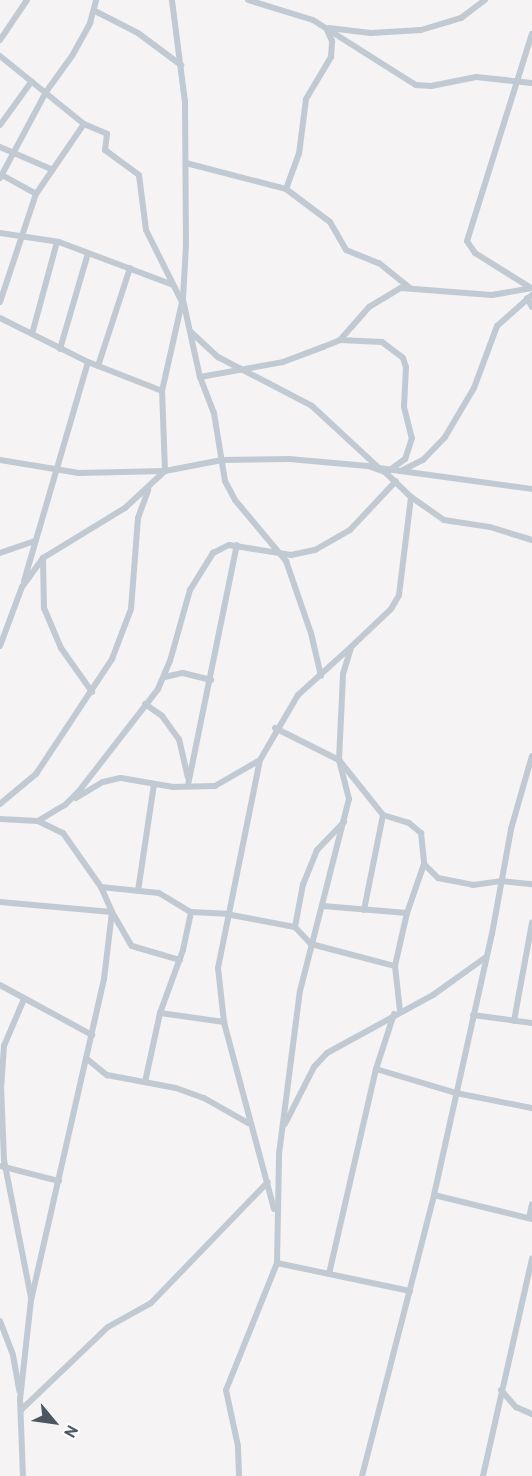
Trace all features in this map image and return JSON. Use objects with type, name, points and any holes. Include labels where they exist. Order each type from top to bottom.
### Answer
[{"type":"street","points":[[0,40],[27,0]]},
{"type":"street","points":[[36,194],[1,177],[46,92],[72,57],[94,11],[96,0]]},
{"type":"street","points":[[22,587],[43,558],[81,531],[110,518],[165,471],[162,391],[183,300],[186,164],[181,65],[172,0]]},
{"type":"street","points":[[248,0],[325,27],[371,33],[421,30],[461,18],[485,0]]},
{"type":"street","points":[[94,11],[138,33],[181,65]]},
{"type":"street","points":[[325,27],[416,85],[431,86],[476,77],[532,83]]},
{"type":"street","points":[[286,189],[299,154],[306,99],[331,57],[332,41],[325,27]]},
{"type":"street","points":[[531,292],[476,254],[467,241],[532,34]]},
{"type":"street","points":[[0,56],[84,124],[107,134],[105,150],[139,175],[146,230],[160,251],[171,284],[183,300],[200,377],[214,413],[229,491],[280,553],[290,569],[311,633],[321,676]]},
{"type":"street","points":[[0,125],[32,81]]},
{"type":"street","points":[[0,302],[36,194],[84,124]]},
{"type":"street","points":[[0,147],[51,169]]},
{"type":"street","points":[[186,164],[286,189],[330,222],[346,250],[379,263],[411,288]]},
{"type":"street","points":[[0,233],[57,242],[171,284]]},
{"type":"street","points":[[32,334],[57,242]]},
{"type":"street","points":[[60,349],[88,253]]},
{"type":"street","points":[[98,366],[130,268]]},
{"type":"street","points":[[340,340],[388,293],[411,288],[492,295],[531,292]]},
{"type":"street","points":[[531,292],[532,307]]},
{"type":"street","points":[[400,472],[423,460],[445,437],[474,388],[497,326],[531,292]]},
{"type":"street","points":[[0,318],[88,362],[162,391]]},
{"type":"street","points":[[190,330],[218,357],[312,406],[411,497],[444,520],[490,527],[532,540]]},
{"type":"street","points":[[200,377],[283,362],[340,340],[376,340],[403,358],[406,367],[404,407],[412,438],[405,459],[390,470]]},
{"type":"street","points":[[0,646],[22,587],[88,362]]},
{"type":"street","points":[[0,460],[56,471],[165,471],[222,460],[289,459],[379,468],[532,489]]},
{"type":"street","points":[[65,805],[165,677],[197,575],[220,547],[237,545],[280,553],[315,550],[350,530],[396,481]]},
{"type":"street","points":[[0,804],[36,774],[112,659],[131,609],[138,518],[149,487]]},
{"type":"street","points":[[276,1218],[248,1123],[224,1022],[218,968],[226,914],[260,760],[275,728],[298,695],[391,609],[399,595],[411,497]]},
{"type":"street","points":[[0,553],[34,541]]},
{"type":"street","points":[[190,787],[237,545]]},
{"type":"street","points":[[43,558],[44,608],[61,648],[92,692]]},
{"type":"street","points":[[239,1476],[238,1446],[226,1390],[277,1263],[276,1218],[283,1130],[300,991],[345,821],[349,789],[339,760],[340,696],[351,646]]},
{"type":"street","points":[[165,677],[183,673],[211,681]]},
{"type":"street","points":[[145,704],[162,716],[178,739],[190,787]]},
{"type":"street","points":[[275,728],[339,760],[383,815],[409,823],[422,833],[424,864],[407,913],[395,966],[397,1012],[376,1069],[329,1274]]},
{"type":"street","points":[[362,1476],[434,1195],[486,957],[511,829],[532,756]]},
{"type":"street","points":[[38,820],[103,782],[121,778],[190,787],[227,782],[260,760]]},
{"type":"street","points":[[138,891],[154,784]]},
{"type":"street","points":[[364,910],[383,815]]},
{"type":"street","points":[[0,819],[38,820],[63,833],[101,886],[112,912],[132,946],[180,960]]},
{"type":"street","points":[[295,927],[303,884],[317,850],[345,821]]},
{"type":"street","points":[[424,864],[429,873],[447,880],[473,885],[501,881],[532,884]]},
{"type":"street","points":[[101,886],[167,896],[191,912],[226,914],[295,927],[311,944],[395,966]]},
{"type":"street","points":[[0,902],[112,912]]},
{"type":"street","points":[[322,906],[407,913]]},
{"type":"street","points":[[20,1399],[31,1300],[87,1059],[111,944],[112,912]]},
{"type":"street","points":[[145,1082],[160,1013],[180,960],[191,912]]},
{"type":"street","points":[[514,1021],[532,923]]},
{"type":"street","points":[[283,1130],[314,1067],[327,1053],[397,1012],[433,995],[486,957]]},
{"type":"street","points":[[0,985],[92,1035]]},
{"type":"street","points":[[24,999],[12,1020],[4,1046],[0,1085],[3,1166],[31,1300]]},
{"type":"street","points":[[160,1013],[224,1022]]},
{"type":"street","points":[[473,1015],[532,1023]]},
{"type":"street","points":[[87,1059],[107,1075],[145,1082],[204,1098],[248,1123]]},
{"type":"street","points":[[376,1069],[456,1094],[532,1108]]},
{"type":"street","points":[[3,1166],[58,1181]]},
{"type":"street","points":[[21,1410],[108,1327],[151,1303],[267,1182]]},
{"type":"street","points":[[434,1195],[530,1219],[532,1204]]},
{"type":"street","points":[[483,1476],[532,1258]]},
{"type":"street","points":[[277,1263],[410,1291]]},
{"type":"street","points":[[0,1322],[13,1355],[20,1399],[25,1476]]},
{"type":"street","points":[[501,1390],[516,1407],[532,1414]]}]
